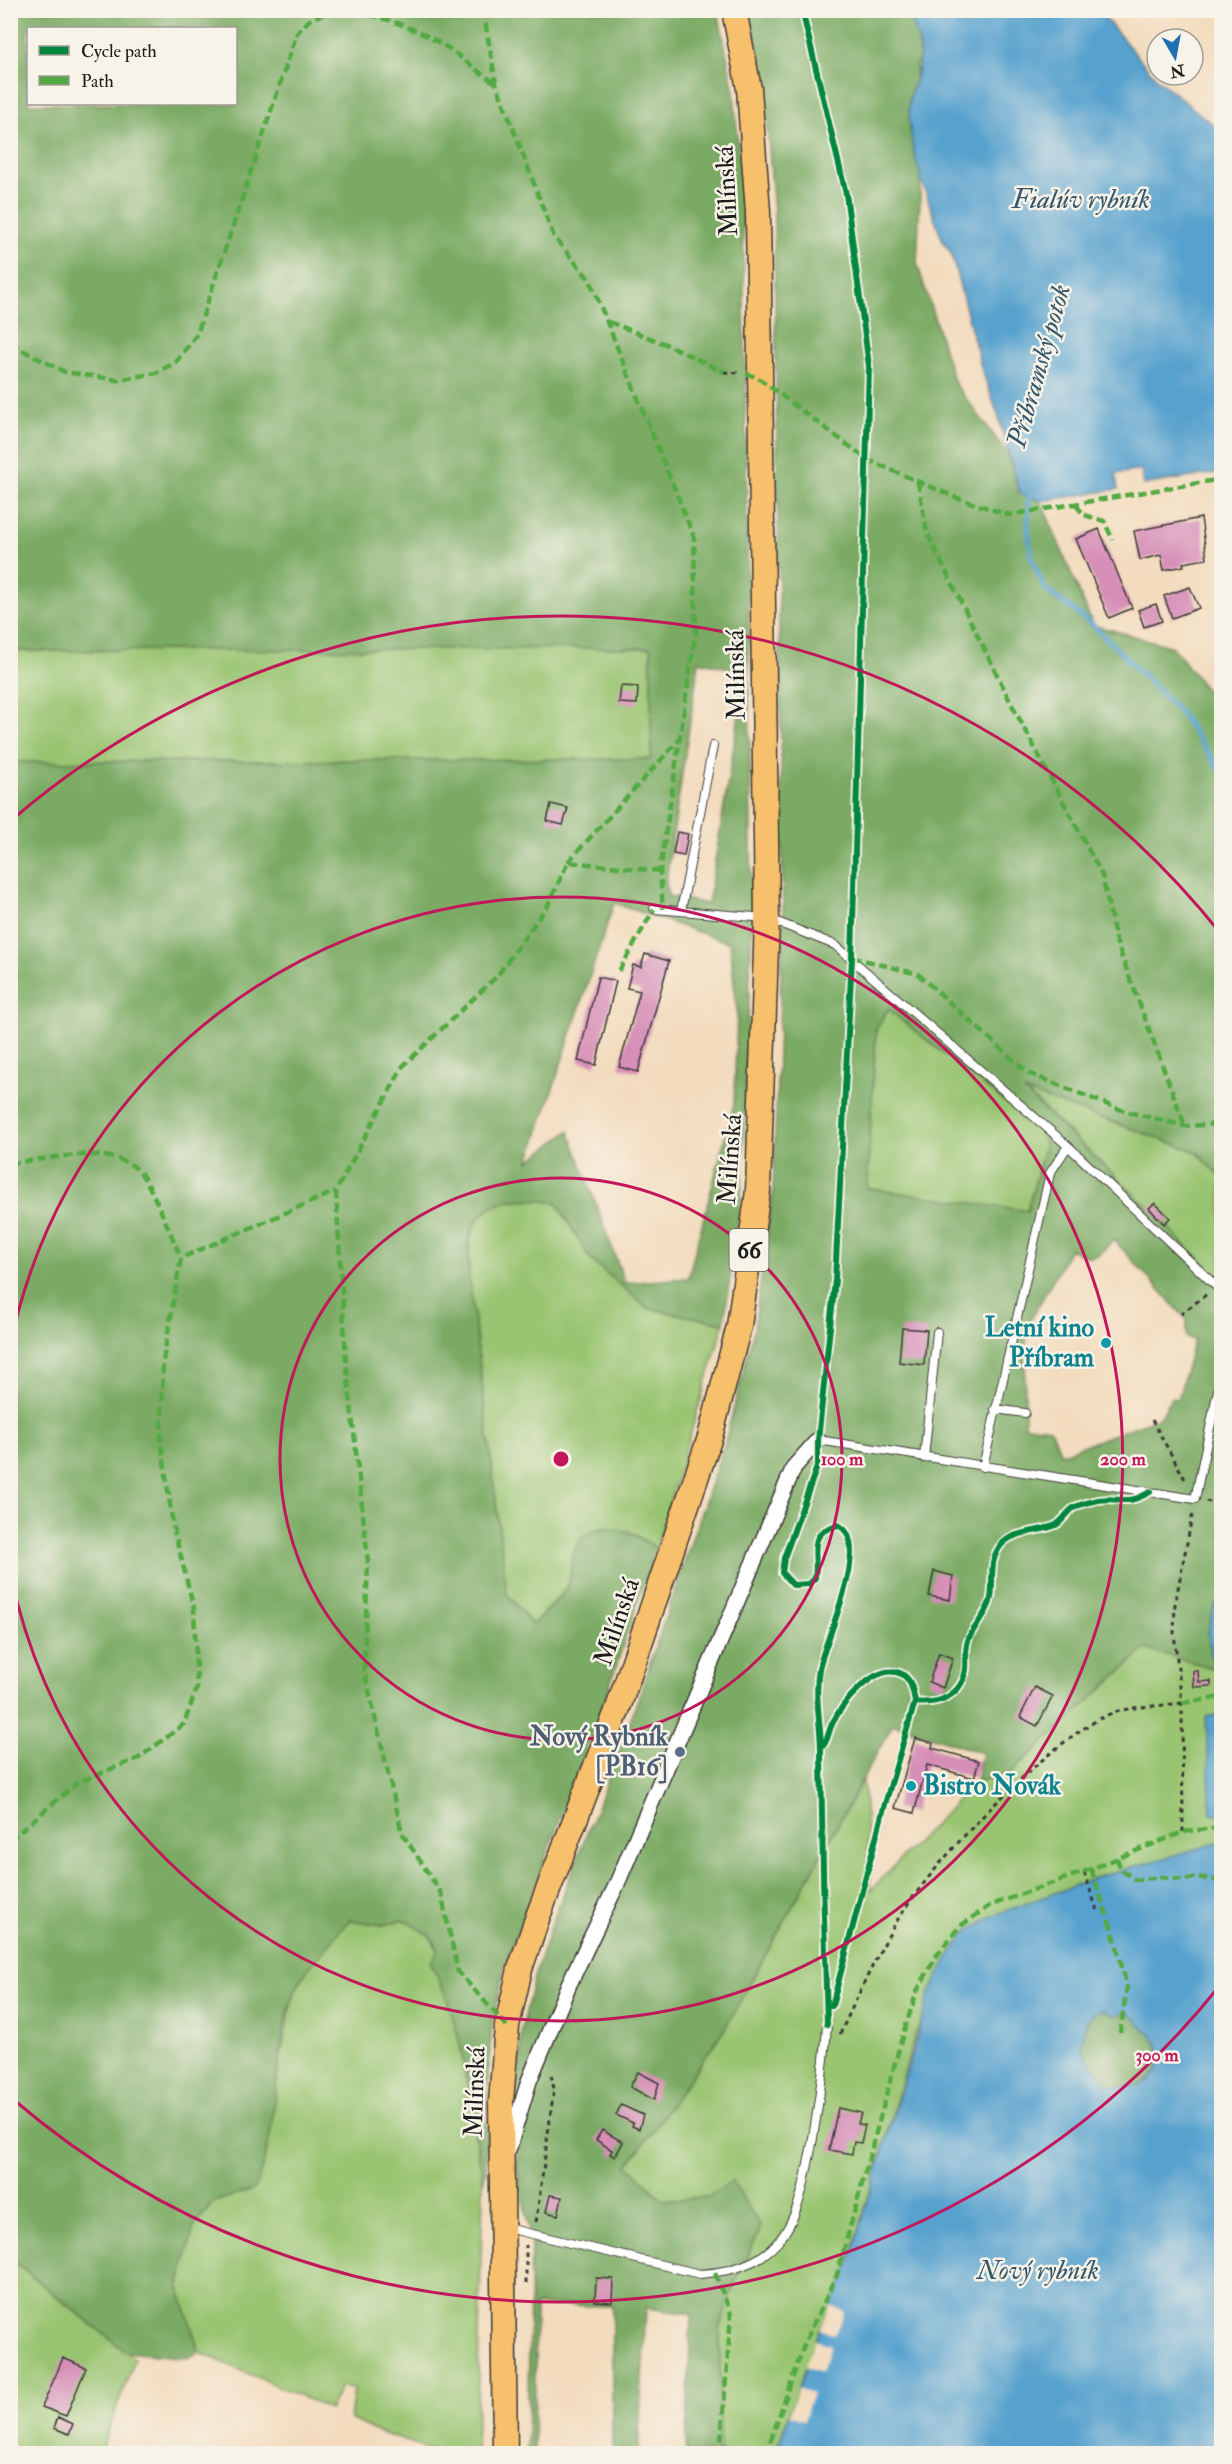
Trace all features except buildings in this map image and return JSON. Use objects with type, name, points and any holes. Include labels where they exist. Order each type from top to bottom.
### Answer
[{"type":"main road","name":"Milínská","points":[[505,2454],[501,2102],[507,2026],[520,1970],[625,1689],[710,1437],[739,1326],[758,1191],[767,918],[758,212],[749,89],[734,10]]},
{"type":"street","points":[[502,2170],[529,2081],[570,1984],[616,1886],[794,1467],[818,1440]]},
{"type":"lane","points":[[681,911],[713,746]]},
{"type":"lane","points":[[654,909],[767,918],[836,945],[852,957],[894,998],[1068,1146],[1217,1287],[1221,1296]]},
{"type":"lane","points":[[983,1467],[1050,1173],[1068,1146]]},
{"type":"lane","points":[[924,1458],[938,1332]]},
{"type":"lane","points":[[818,1440],[1195,1499],[1221,1371]]},
{"type":"lane","points":[[995,1409],[1025,1413]]},
{"type":"lane","points":[[502,2227],[700,2274],[715,2273],[746,2264],[764,2253],[773,2247],[790,2226],[801,2200],[825,2071],[827,2024]]},
{"type":"path","points":[[724,372],[746,373]]},
{"type":"path","points":[[1181,1314],[1217,1287]]},
{"type":"path","points":[[1152,1420],[1195,1499],[1175,1604],[1174,1632],[1182,1703],[1184,1832]]},
{"type":"path","points":[[837,2042],[854,2002],[896,1922],[955,1845],[979,1821],[1027,1774],[1087,1726],[1118,1711],[1182,1703]]},
{"type":"path","points":[[1084,1872],[1097,1910]]},
{"type":"green space","points":[[11,11],[718,11],[734,91],[743,212],[752,918],[742,1189],[724,1323],[647,1308],[590,1259],[557,1203],[529,1199],[492,1206],[475,1224],[468,1242],[469,1276],[507,1594],[532,1625],[567,1588],[572,1557],[584,1536],[594,1530],[614,1528],[636,1536],[656,1548],[603,1705],[505,1965],[492,2024],[486,2102],[486,2170],[483,2183],[460,2043],[443,1989],[431,1963],[438,1950],[436,1944],[424,1932],[403,1920],[383,1925],[351,1920],[307,1970],[293,1996],[281,2044],[268,2143],[263,2167],[254,2190],[213,2202],[194,2226],[179,2287],[199,2352],[188,2358],[126,2352],[11,2259],[10,762],[651,759],[651,648],[11,651]],"holes":[[[699,661],[746,672],[708,904],[668,896],[666,881]],[[614,903],[730,943],[737,1011],[734,1104],[688,1278],[625,1283],[569,1131],[529,1161]]]},
{"type":"green space","points":[[750,11],[908,11],[920,40],[922,55],[916,65],[916,79],[909,103],[915,153],[921,176],[917,263],[955,384],[1007,453],[1020,494],[1041,501],[1093,625],[1173,647],[1221,709],[1221,1178],[1197,1152],[1024,1091],[1149,1208],[1212,1272],[1221,1276],[1222,1601],[1215,1604],[1212,1659],[1221,1664],[1221,1670],[1145,1649],[1008,1775],[976,1781],[982,1753],[893,1724],[724,2030],[628,2165],[663,2200],[708,2197],[732,2181],[761,2227],[734,2284],[720,2329],[720,2453],[686,2453],[691,2314],[646,2308],[638,2453],[612,2453],[612,2306],[536,2305],[534,2453],[527,2454],[531,2238],[517,2169],[517,2103],[522,2028],[535,1974],[553,1921],[632,1716],[725,1442],[754,1329],[773,1192],[783,918],[774,211],[764,87]],"holes":[[[888,1009],[1040,1130],[1045,1146],[1027,1211],[867,1188],[876,1029]],[[1114,1240],[1187,1320],[1186,1337],[1194,1340],[1178,1399],[1171,1398],[1161,1417],[1061,1454],[1050,1430],[1043,1427],[1025,1426],[1025,1347],[1030,1321],[1070,1249],[1084,1256],[1094,1256]]]},
{"type":"green space","points":[[651,647],[652,759],[11,762],[10,651]]},
{"type":"green space","points":[[888,1009],[1040,1130],[1045,1146],[1027,1211],[867,1189],[876,1029]]},
{"type":"green space","points":[[1023,1089],[1197,1152],[1221,1178],[1221,1276],[1212,1273],[1149,1208]]},
{"type":"green space","points":[[526,1197],[557,1203],[590,1259],[647,1308],[724,1323],[656,1548],[628,1530],[576,1548],[567,1588],[532,1625],[507,1594],[469,1276],[470,1244],[472,1231],[477,1221],[494,1206]]},
{"type":"green space","points":[[1145,1649],[1221,1670],[1221,1842],[1104,1875],[992,1916],[965,1933],[947,1959],[915,2035],[846,2275],[820,2329],[775,2453],[720,2453],[720,2329],[734,2284],[761,2227],[708,2197],[663,2200],[628,2165],[724,2030],[863,1780],[871,1890],[976,1781],[1009,1775]]},
{"type":"green space","points":[[352,1920],[383,1925],[403,1920],[428,1933],[438,1950],[431,1963],[444,1989],[457,2027],[483,2183],[476,2453],[442,2453],[375,2431],[350,2419],[354,2389],[341,2386],[330,2409],[199,2352],[179,2287],[194,2226],[213,2202],[254,2190],[293,1995],[313,1959],[325,1949],[343,1926]]},
{"type":"green space","points":[[1102,2010],[1113,2015],[1125,2012],[1136,2018],[1154,2038],[1158,2046],[1159,2060],[1157,2069],[1148,2081],[1133,2086],[1108,2085],[1084,2054],[1082,2047],[1085,2027],[1090,2016]]},
{"type":"green space","points":[[10,2259],[135,2359],[100,2453],[16,2453],[18,2447],[11,2444]]},
{"type":"water","name":"Fialúv rybník","points":[[908,11],[1099,11],[1145,65],[1145,87],[1167,87],[1221,131],[1221,472],[1143,485],[1141,470],[1116,474],[1118,489],[1041,501],[1020,494],[998,415],[982,370],[951,253],[943,242],[915,156],[909,121],[909,103],[918,70],[920,53],[918,38]]},
{"type":"water","points":[[1221,1601],[1221,1664],[1212,1660],[1208,1632],[1215,1604]]},
{"type":"water","points":[[1222,1714],[1221,1816],[1211,1814],[1206,1717]]},
{"type":"water","name":"Nový rybník","points":[[1221,1842],[1221,2453],[775,2454],[820,2329],[846,2274],[930,1992],[947,1959],[965,1933],[992,1916],[1104,1875]],"holes":[[[1102,2010],[1113,2015],[1125,2012],[1136,2018],[1139,2024],[1156,2040],[1159,2060],[1157,2069],[1148,2081],[1134,2086],[1109,2085],[1084,2054],[1082,2047],[1085,2027],[1090,2016]]]},
{"type":"pier","points":[[831,2305],[845,2312],[834,2335],[820,2329]]},
{"type":"pier","points":[[815,2340],[831,2345],[821,2372],[805,2366]]},
{"type":"pier","points":[[798,2388],[812,2393],[804,2420],[789,2415]]},
{"type":"waterway","name":"Příbramský potok","points":[[1029,490],[1028,531],[1032,559],[1045,589],[1093,625],[1178,710],[1222,773]]},
{"type":"marked path","points":[[483,10],[496,83],[554,237],[590,280],[694,537],[696,630],[660,871],[663,909]]},
{"type":"marked path","points":[[10,344],[65,372],[118,380],[156,373],[176,362],[197,334],[297,33],[313,18],[328,13],[346,12],[383,18],[435,40],[496,83]]},
{"type":"marked path","points":[[609,322],[668,345],[724,372]]},
{"type":"marked path","points":[[746,373],[761,380],[868,460],[957,498],[1009,515],[1222,479]]},
{"type":"marked path","points":[[918,482],[927,533],[1011,703],[1102,875],[1116,941],[1185,1126]]},
{"type":"marked path","points":[[1076,505],[1084,515],[1104,521],[1113,540]]},
{"type":"marked path","points":[[568,862],[679,740]]},
{"type":"marked path","points":[[507,2026],[458,1972],[441,1893],[402,1833],[364,1670],[368,1561],[346,1360],[336,1191],[403,1066],[497,976],[548,905],[568,862],[660,871]]},
{"type":"marked path","points":[[619,971],[654,909]]},
{"type":"marked path","points":[[852,957],[918,974],[1028,1073],[1124,1111],[1185,1126],[1222,1124]]},
{"type":"marked path","points":[[10,1163],[92,1155],[123,1161],[136,1168],[154,1196],[181,1258]]},
{"type":"marked path","points":[[10,1840],[78,1782],[139,1758],[184,1724],[197,1688],[194,1609],[173,1525],[161,1440],[163,1361],[181,1258],[336,1191]]},
{"type":"marked path","points":[[1182,1703],[1222,1697]]},
{"type":"marked path","points":[[766,2454],[805,2342],[837,2275],[903,2034],[917,1991],[937,1955],[959,1927],[989,1906],[1183,1832],[1222,1827]]},
{"type":"marked path","points":[[1117,1858],[1121,1870],[1136,1880],[1162,1877],[1185,1880],[1197,1877],[1222,1881]]},
{"type":"marked path","points":[[1091,1869],[1115,1939],[1127,1987],[1120,2032]]},
{"type":"marked path","points":[[715,2273],[731,2314],[720,2454]]},
{"type":"cycle path","points":[[802,10],[846,194],[869,366],[852,957],[835,1280],[818,1440],[818,1464],[784,1558],[782,1573],[793,1585],[809,1584],[815,1578],[816,1545],[821,1533],[838,1525],[848,1535],[851,1550],[849,1570],[819,1669],[817,1690],[821,1741],[827,2024]]},
{"type":"cycle path","points":[[915,1702],[940,1700],[948,1697],[960,1686],[966,1669],[967,1642],[987,1609],[991,1598],[994,1558],[1006,1540],[1019,1534],[1056,1525],[1072,1509],[1081,1504],[1106,1499],[1134,1499],[1150,1492]]},
{"type":"cycle path","points":[[822,1747],[831,1725],[844,1705],[869,1680],[887,1672],[896,1672],[905,1676],[912,1688],[915,1702],[883,1811],[832,2006]]},
{"type":"place","name":"Letní kino Příbram","points":[[1106,1343]]},
{"type":"place","name":"Nový Rybník [PB16]","points":[[680,1752]]},
{"type":"place","name":"Bistro Novák","points":[[911,1786]]}]
